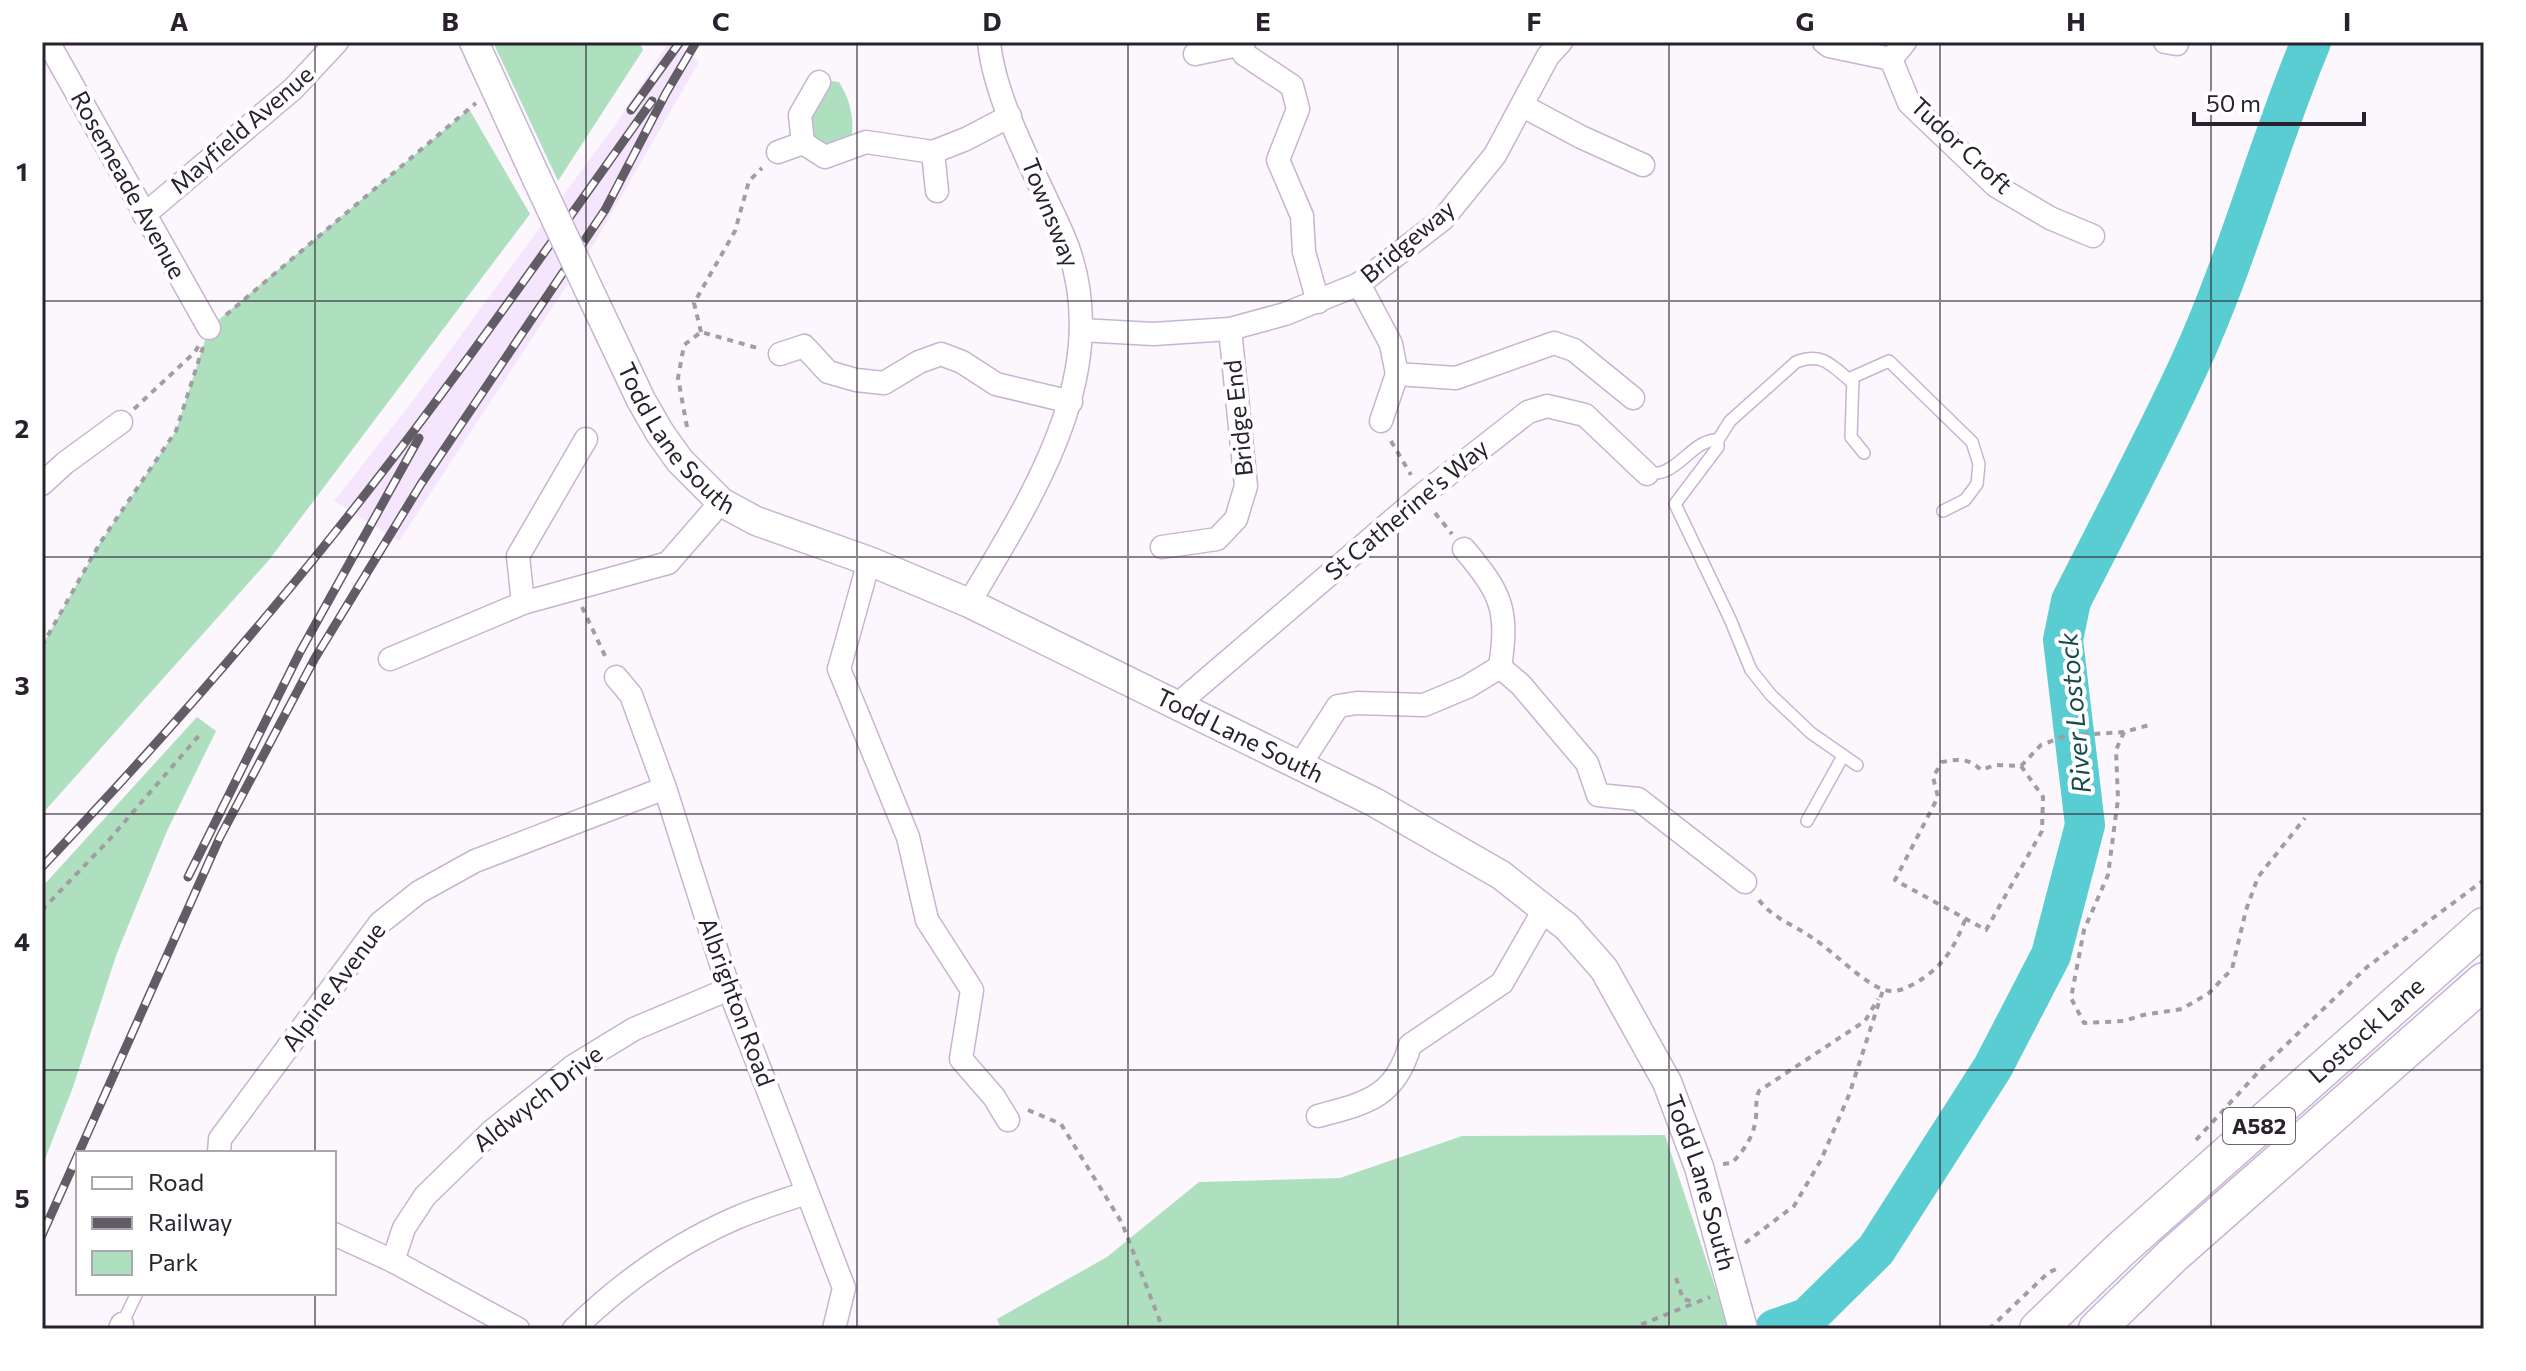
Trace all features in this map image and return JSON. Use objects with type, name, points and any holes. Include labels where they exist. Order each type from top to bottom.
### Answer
[{"type":"highway","name":"Lostock Lane","points":[[2038,1329],[2121,1249],[2484,926]]},
{"type":"highway","name":"Lostock Lane","points":[[2097,1329],[2173,1255],[2484,981]]},
{"type":"street","name":"Rosemeade Avenue","points":[[48,42],[209,328]]},
{"type":"street","name":"Mayfield Avenue","points":[[144,215],[293,89],[337,42]]},
{"type":"street","name":"Todd Lane South","points":[[474,42],[641,400],[680,461],[721,502],[756,521],[869,561],[969,603],[1178,704],[1374,802],[1501,875],[1545,908],[1584,943],[1611,980],[1667,1082],[1699,1167],[1738,1309]]},
{"type":"street","name":"Townsway","points":[[969,603],[1033,496],[1071,402],[1081,330],[1079,284],[1065,240],[1010,116],[990,56],[989,42]]},
{"type":"street","name":"Bridgeway","points":[[1081,330],[1153,334],[1230,329],[1318,302],[1359,284],[1443,219],[1495,155],[1548,56],[1561,42]]},
{"type":"street","points":[[1824,42],[1829,46],[1898,50]]},
{"type":"street","points":[[1195,54],[1243,43],[1244,54],[1292,86],[1298,109],[1278,160],[1302,216],[1304,252],[1318,302]]},
{"type":"street","name":"Tudor Croft","points":[[1898,50],[1909,103],[1996,186],[2050,218],[2093,236]]},
{"type":"street","points":[[803,143],[800,115],[819,82]]},
{"type":"street","points":[[1523,106],[1643,165]]},
{"type":"street","points":[[803,143],[825,157],[866,142],[933,152],[1010,116]]},
{"type":"street","points":[[778,152],[803,143]]},
{"type":"street","points":[[933,152],[937,191]]},
{"type":"street","points":[[1359,284],[1391,344],[1397,374],[1381,421]]},
{"type":"street","name":"Bridge End","points":[[1162,547],[1217,539],[1236,519],[1243,497],[1246,486],[1230,329]]},
{"type":"street","points":[[1397,374],[1456,378],[1554,343],[1574,350],[1633,398]]},
{"type":"street","points":[[780,354],[804,346],[828,372],[856,380],[884,383],[919,362],[941,354],[962,362],[996,384],[1071,402]]},
{"type":"street","name":"St Catherine's Way","points":[[1178,704],[1422,495],[1528,412],[1547,406],[1585,415],[1647,474]]},
{"type":"street","points":[[42,484],[121,422]]},
{"type":"street","points":[[523,603],[518,556],[586,439]]},
{"type":"street","points":[[390,659],[523,603],[668,563],[721,502]]},
{"type":"street","points":[[1464,549],[1500,598],[1505,634],[1500,667]]},
{"type":"street","points":[[869,561],[839,669],[908,837],[927,920],[972,990],[961,1059],[994,1097],[1008,1120]]},
{"type":"street","points":[[1300,765],[1338,706],[1357,703],[1424,705],[1467,687],[1500,667]]},
{"type":"street","points":[[1500,667],[1521,685],[1587,763],[1598,795],[1638,799],[1745,882]]},
{"type":"street","name":"Albrighton Road","points":[[616,677],[631,695],[665,788],[729,989],[844,1288],[834,1329]]},
{"type":"street","name":"Alpine Avenue","points":[[219,1151],[220,1139],[380,923],[419,892],[475,861],[665,788]]},
{"type":"street","points":[[1318,1116],[1347,1108],[1392,1086],[1404,1065],[1410,1045],[1502,983],[1545,908]]},
{"type":"street","name":"Aldwych Drive","points":[[393,1261],[404,1228],[425,1196],[504,1121],[572,1067],[634,1029],[729,989]]},
{"type":"street","points":[[574,1329],[608,1296],[671,1252],[736,1218],[806,1193]]},
{"type":"street","points":[[336,1235],[393,1261],[518,1329]]},
{"type":"lane","points":[[1853,383],[1818,357],[1809,356],[1796,362],[1730,421],[1718,440],[1718,447],[1675,504],[1751,670],[1771,695],[1811,733],[1857,765]]},
{"type":"lane","points":[[1864,453],[1851,437],[1853,377],[1889,361],[1972,442],[1979,464],[1977,484],[1965,500],[1943,511]]},
{"type":"lane","points":[[1647,474],[1669,470],[1701,445],[1711,439],[1718,440]]},
{"type":"lane","points":[[1807,821],[1843,756]]},
{"type":"lane","points":[[121,1327],[136,1295]]},
{"type":"path","points":[[121,422],[195,352],[209,328],[469,109]]},
{"type":"path","points":[[701,332],[694,303],[735,231],[749,181],[778,152]]},
{"type":"path","points":[[42,646],[100,543],[176,431],[209,328]]},
{"type":"path","points":[[701,332],[780,354]]},
{"type":"path","points":[[678,416],[687,428],[678,378],[684,345],[701,332]]},
{"type":"path","points":[[574,590],[616,677]]},
{"type":"path","points":[[2021,766],[2043,797],[2042,831],[1986,930],[1895,880],[1938,797],[1933,777],[1942,762],[1959,759],[1973,762],[1981,770],[1995,765],[2021,766],[2041,745],[2065,736],[2124,732],[2153,724]]},
{"type":"path","points":[[42,910],[109,840],[202,732]]},
{"type":"path","points":[[2124,732],[2116,750],[2118,799],[2108,875],[2084,930],[2071,998],[2084,1023],[2124,1021],[2182,1009],[2209,993],[2232,969],[2246,910],[2258,877],[2305,818]]},
{"type":"path","points":[[2189,1148],[2263,1067],[2367,967],[2484,880]]},
{"type":"path","points":[[1745,882],[1765,908],[1816,939],[1883,990],[1902,991],[1934,972],[1953,949],[1966,917]]},
{"type":"path","points":[[1699,1167],[1732,1163],[1745,1149],[1753,1132],[1757,1112],[1755,1100],[1759,1091],[1865,1021],[1883,990]]},
{"type":"path","points":[[1724,1259],[1794,1206],[1814,1172],[1849,1095],[1883,990]]},
{"type":"path","points":[[994,1097],[1061,1124],[1122,1223],[1163,1329]]},
{"type":"path","points":[[1989,1329],[2049,1272],[2062,1267]]},
{"type":"path","points":[[1676,1278],[1683,1299],[1738,1309]]},
{"type":"path","points":[[1630,1329],[1698,1302]]},
{"type":"shaded area","points":[[669,42],[699,62],[592,247],[399,541],[334,501],[415,398],[615,125]]},
{"type":"green space","points":[[493,42],[639,42],[643,50],[558,181]]},
{"type":"green space","points":[[831,81],[839,82],[846,96],[851,111],[852,135],[850,142],[821,146],[811,136],[806,122]]},
{"type":"green space","points":[[469,109],[530,214],[269,560],[42,814],[42,646],[100,543],[176,431],[209,328]]},
{"type":"green space","points":[[197,717],[216,731],[167,831],[117,953],[73,1087],[42,1167],[42,887]]},
{"type":"green space","points":[[1665,1135],[1729,1329],[1001,1329],[997,1319],[1107,1257],[1199,1182],[1340,1178],[1462,1136]]},
{"type":"waterway","name":"River Lostock","points":[[1775,1329],[1807,1318],[1876,1250],[1993,1067],[2051,955],[2085,825],[2063,640],[2071,601],[2162,422],[2208,322],[2311,42]]},
{"type":"railway","points":[[631,110],[680,42]]},
{"type":"railway","points":[[80,1151],[220,837],[315,658],[421,484],[605,210],[696,42]]},
{"type":"railway","points":[[42,867],[191,704],[333,535],[456,375],[652,101]]},
{"type":"railway","points":[[188,877],[300,652],[419,438]]},
{"type":"railway","points":[[42,1235],[76,1159]]}]
